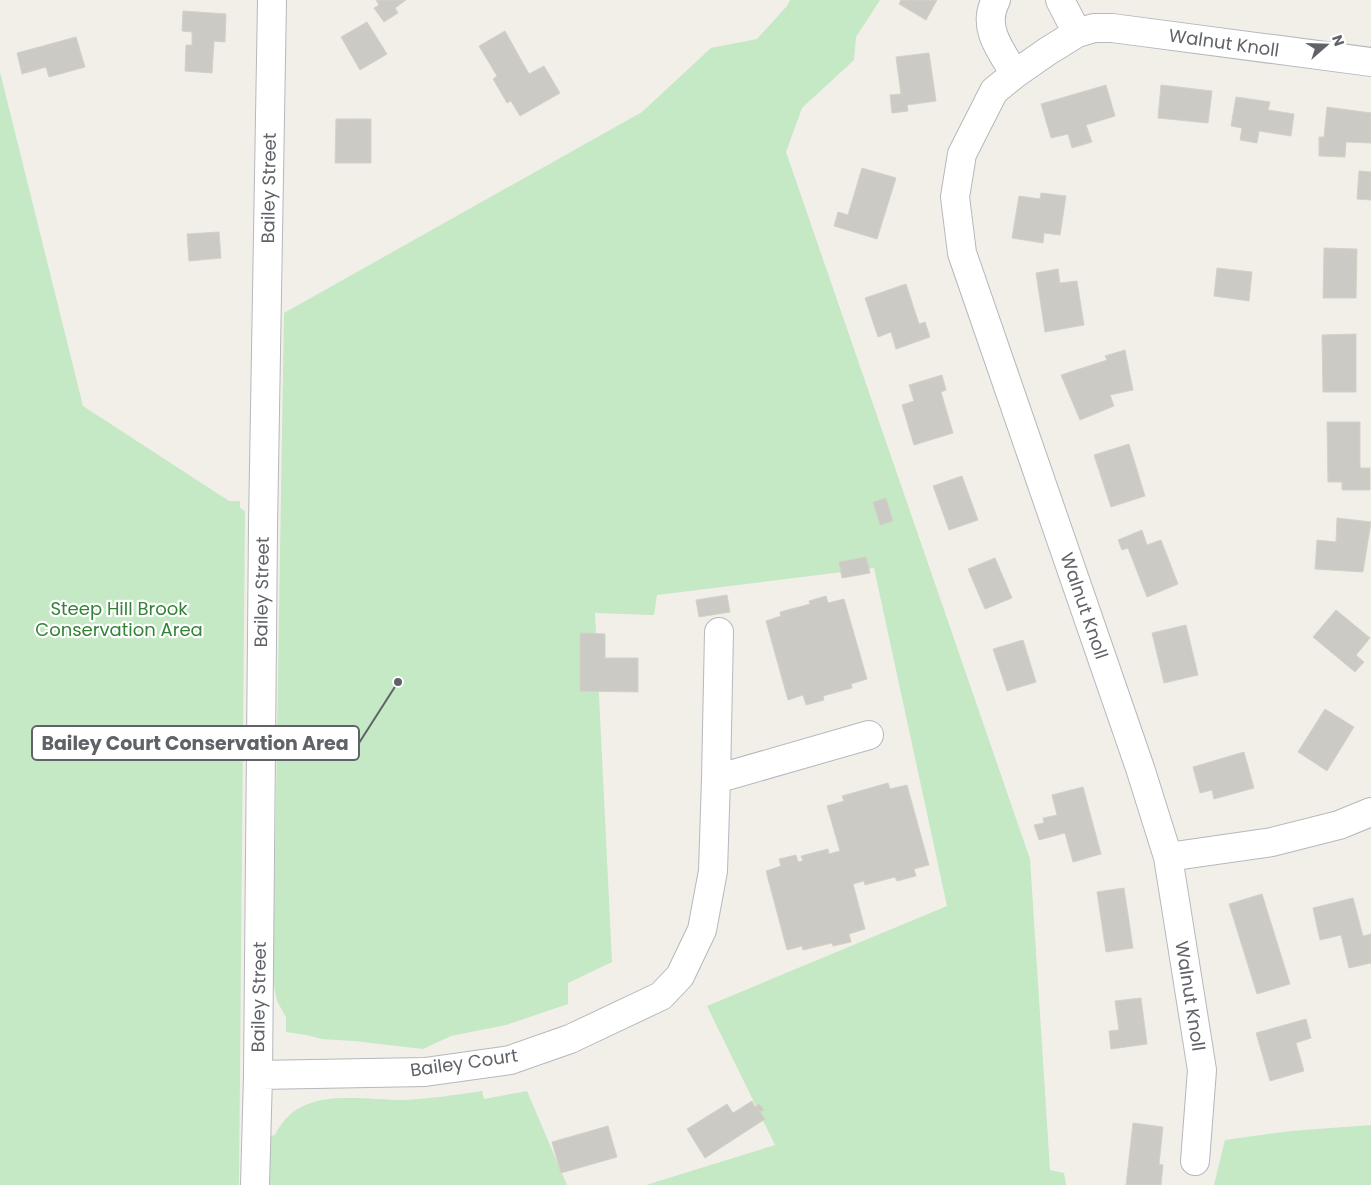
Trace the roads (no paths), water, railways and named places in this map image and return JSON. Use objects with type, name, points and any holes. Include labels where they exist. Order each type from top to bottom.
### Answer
[{"type":"street","name":"Bailey Street","points":[[255,1185],[272,0]]},
{"type":"street","points":[[996,0],[992,10],[991,30],[994,40],[1015,74]]},
{"type":"street","points":[[1060,0],[1078,33]]},
{"type":"street","name":"Walnut Knoll","points":[[1195,1161],[1202,1070],[1168,856],[1140,768],[962,252],[955,197],[962,154],[994,91],[1048,50],[1078,33],[1094,28],[1112,28],[1371,62]]},
{"type":"street","name":"Bailey Court","points":[[258,1075],[425,1072],[510,1060],[570,1039],[660,996],[680,976],[702,930],[713,871],[719,632]]},
{"type":"street","points":[[716,779],[869,735]]},
{"type":"street","points":[[1168,856],[1272,842],[1339,825],[1371,812]]},
{"type":"place","name":"Bailey Court Conservation Area","points":[[398,682]]},
{"type":"park label","name":"Steep Hill Brook Conservation Area","points":[[119,619]]}]
